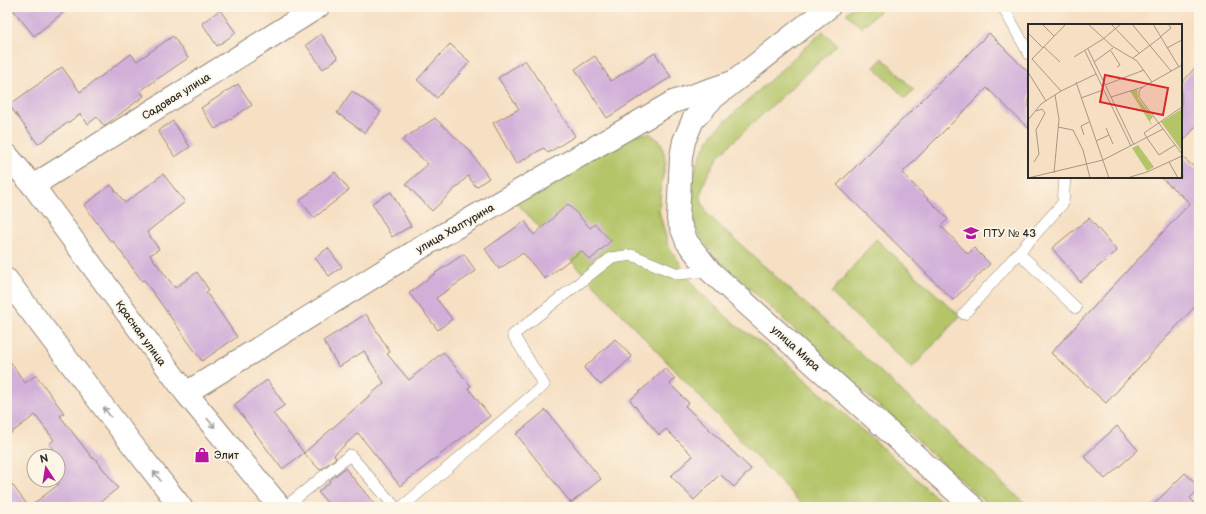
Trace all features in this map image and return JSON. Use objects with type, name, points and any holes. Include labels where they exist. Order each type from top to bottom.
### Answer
[{"type":"street","name":"Садовая улица","points":[[34,187],[52,174],[318,7]]},
{"type":"street","name":"улица Халтурина","points":[[681,157],[684,141],[694,120],[712,100],[830,7]]},
{"type":"street","name":"улица Халтурина","points":[[186,393],[427,244],[673,102],[734,82]]},
{"type":"street","name":"Красная улица","points":[[7,155],[34,187],[186,393],[280,507]]},
{"type":"street","name":"улица Мира","points":[[681,157],[678,219],[687,242],[710,271],[973,507]]},
{"type":"street","points":[[11,293],[181,507]]},
{"type":"lane","points":[[1002,7],[1028,52]]},
{"type":"lane","points":[[964,314],[1063,204],[1065,178]]},
{"type":"lane","points":[[1019,253],[1076,308]]},
{"type":"lane","points":[[402,507],[544,385],[513,335],[611,258],[632,255],[678,274],[710,271]]},
{"type":"lane","points":[[285,507],[350,455],[395,507]]},
{"type":"green space","points":[[853,7],[884,7],[861,28],[846,13]]},
{"type":"green space","points":[[823,31],[837,45],[719,155],[702,188],[701,199],[703,205],[707,214],[1029,507],[990,507],[714,256],[698,233],[691,213],[690,187],[700,156],[713,133]]},
{"type":"green space","points":[[883,58],[914,90],[905,98],[874,67]]},
{"type":"green space","points":[[649,133],[661,142],[666,161],[661,185],[659,211],[668,245],[696,289],[736,325],[779,356],[947,507],[804,507],[516,202],[631,135]]},
{"type":"green space","points":[[876,239],[960,316],[912,368],[831,293]]},
{"type":"building","points":[[11,7],[70,7],[34,36]]},
{"type":"building","points":[[220,10],[236,33],[217,46],[202,23]]},
{"type":"building","points":[[989,33],[1028,72],[1028,128],[987,88],[902,173],[948,219],[941,226],[968,254],[974,248],[990,264],[953,300],[837,185]]},
{"type":"building","points":[[321,34],[338,58],[323,69],[306,45]]},
{"type":"building","points":[[173,36],[188,58],[140,91],[144,96],[104,126],[97,117],[88,124],[80,114],[38,144],[9,105],[62,67],[80,92],[131,54],[137,61]]},
{"type":"building","points":[[450,44],[470,62],[437,98],[417,80]]},
{"type":"building","points":[[655,53],[671,77],[607,118],[575,69],[595,56],[611,81]]},
{"type":"building","points":[[525,60],[575,136],[548,153],[544,148],[516,164],[493,123],[519,109],[498,78]]},
{"type":"building","points":[[1199,63],[1199,123],[1182,143],[1182,83]]},
{"type":"building","points":[[238,84],[252,105],[215,129],[201,108]]},
{"type":"building","points":[[352,91],[381,112],[365,133],[337,113]]},
{"type":"building","points":[[435,118],[470,151],[489,178],[476,187],[468,176],[432,211],[406,184],[428,164],[402,140]]},
{"type":"building","points":[[173,121],[190,147],[175,157],[158,131]]},
{"type":"building","points":[[1182,157],[1199,171],[1199,302],[1106,403],[1051,353],[1190,203],[1161,178],[1182,178]]},
{"type":"building","points":[[335,172],[349,190],[314,218],[300,200]]},
{"type":"building","points":[[163,174],[185,202],[147,232],[159,249],[150,255],[175,288],[197,272],[209,290],[206,292],[237,337],[202,361],[144,280],[142,281],[113,241],[111,242],[84,205],[111,185],[125,203]]},
{"type":"building","points":[[391,192],[411,226],[392,237],[372,203]]},
{"type":"building","points":[[568,204],[590,228],[595,224],[611,241],[590,260],[581,251],[545,279],[523,253],[499,269],[485,249],[525,221],[534,235]]},
{"type":"building","points":[[1089,218],[1117,251],[1080,282],[1052,248]]},
{"type":"building","points":[[328,248],[342,267],[329,276],[315,258]]},
{"type":"building","points":[[464,254],[476,271],[436,298],[452,319],[438,330],[409,293]]},
{"type":"building","points":[[366,314],[390,352],[387,354],[409,380],[443,352],[471,386],[468,388],[490,416],[400,486],[358,433],[334,455],[336,458],[320,470],[304,453],[384,383],[364,351],[339,367],[323,341]]},
{"type":"building","points":[[615,339],[632,357],[601,385],[584,368]]},
{"type":"building","points":[[7,357],[25,383],[36,375],[64,413],[60,416],[93,459],[94,457],[118,488],[94,507],[29,507],[54,488],[66,488],[66,448],[52,448],[49,444],[54,440],[35,415],[7,436]]},
{"type":"building","points":[[665,368],[675,379],[670,384],[689,403],[685,406],[751,469],[734,487],[720,474],[694,500],[671,476],[693,456],[666,429],[659,435],[630,400]]},
{"type":"building","points":[[267,380],[285,405],[273,413],[304,453],[282,469],[234,405]]},
{"type":"building","points":[[546,410],[601,479],[571,503],[516,434]]},
{"type":"building","points":[[1117,426],[1138,450],[1105,479],[1084,456]]},
{"type":"building","points":[[345,468],[377,507],[331,507],[318,492]]},
{"type":"building","points":[[1185,473],[1199,486],[1199,489],[1190,498],[1199,507],[1151,507]]},
{"type":"building","points":[[7,478],[29,507],[7,507]]},
{"type":"place","name":"ПТУ № 43","points":[[971,233]]},
{"type":"place","name":"Элит","points":[[202,455]]}]
